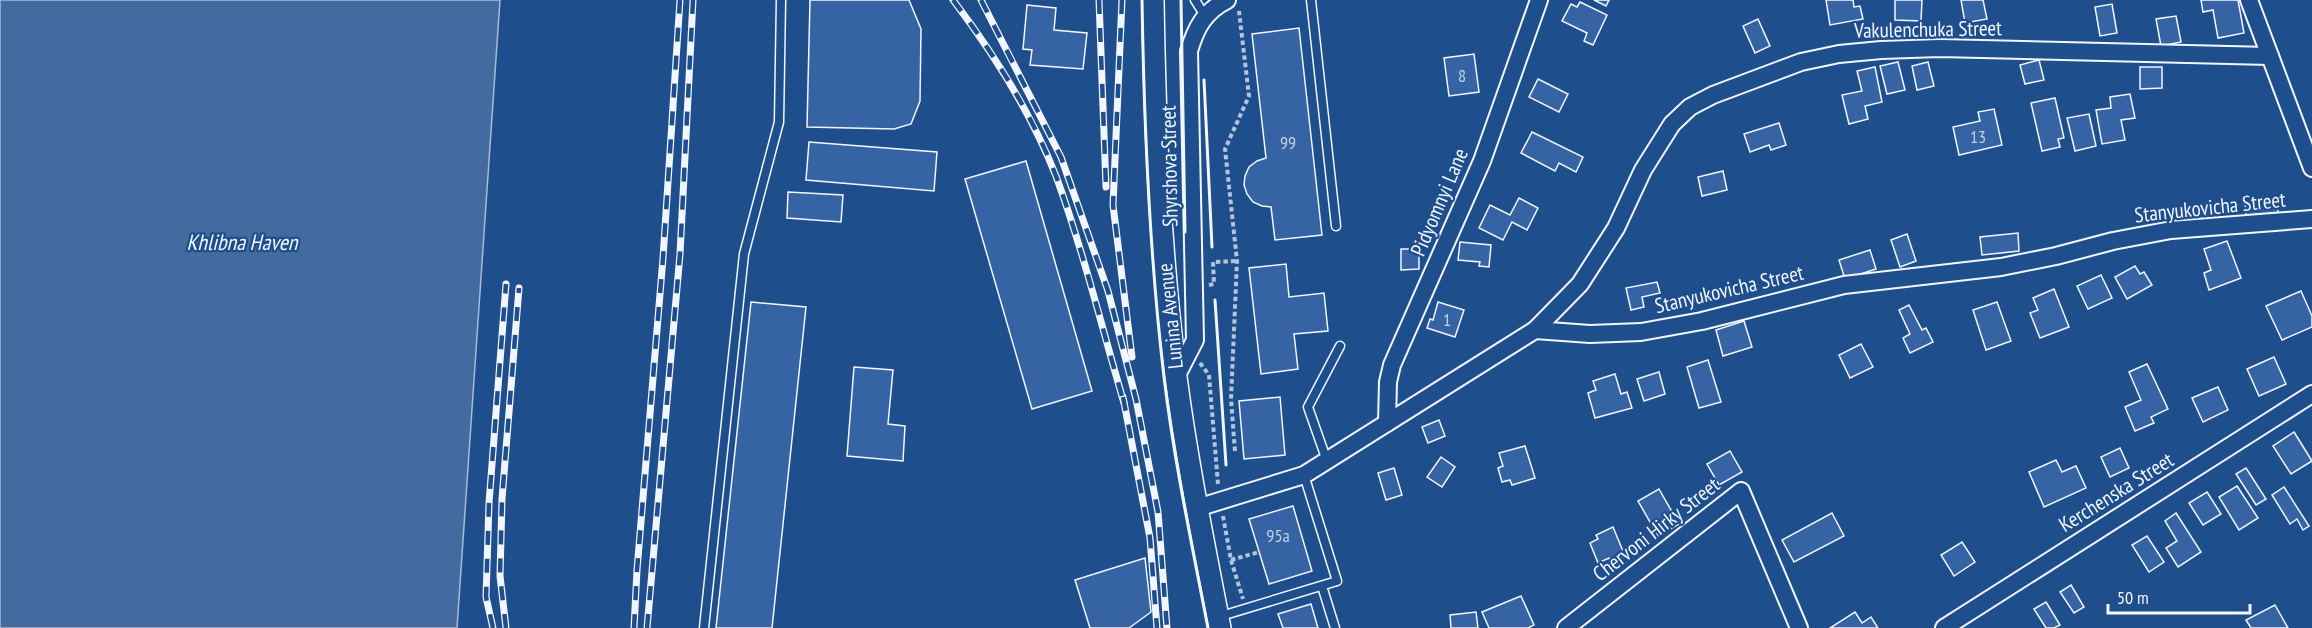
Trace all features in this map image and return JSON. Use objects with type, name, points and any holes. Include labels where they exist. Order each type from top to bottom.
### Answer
[{"type":"street","name":"Lunina Avenue","points":[[1153,0],[1155,114],[1161,233],[1176,377],[1197,508],[1219,623]]},
{"type":"street","points":[[1204,16],[1227,0]]},
{"type":"street","name":"Pidyomnyi Lane","points":[[1387,423],[1388,382],[1392,365],[1482,161],[1539,0]]},
{"type":"street","points":[[2249,0],[2270,56],[2306,139],[2312,168]]},
{"type":"street","name":"Shyrshova Street","points":[[1176,377],[1196,340],[1190,51],[1194,32],[1204,16]]},
{"type":"street","name":"Vakulenchuka Street","points":[[1535,330],[1580,284],[1616,228],[1643,170],[1672,124],[1690,107],[1735,86],[1801,62],[1839,54],[1881,50],[1940,48],[2270,56]]},
{"type":"street","name":"Stanyukovicha Street","points":[[1535,330],[1590,334],[1641,332],[1702,321],[1844,285],[2001,267],[2056,256],[2113,240],[2171,230],[2312,219]]},
{"type":"street","points":[[1197,508],[1304,475],[1535,330]]},
{"type":"street","name":"Kerchenska Street","points":[[1944,628],[2312,394]]},
{"type":"street","name":"Chervoni Hirky Street","points":[[1566,628],[1741,491],[1799,628]]},
{"type":"lane","points":[[704,628],[744,254],[779,122],[781,0]]},
{"type":"lane","points":[[1195,0],[1204,16]]},
{"type":"lane","points":[[1311,0],[1336,226]]},
{"type":"lane","points":[[1327,461],[1308,407],[1340,346]]},
{"type":"lane","points":[[1219,623],[1336,581],[1304,475]]},
{"type":"lane","points":[[1322,586],[1335,628]]},
{"type":"path","points":[[1235,451],[1231,399],[1237,261],[1225,149],[1249,96],[1238,0]]},
{"type":"path","points":[[1214,284],[1213,262],[1237,261]]},
{"type":"path","points":[[1231,560],[1259,552]]},
{"type":"water","name":"Khlibna Haven","points":[[0,0],[500,0],[457,628],[0,628]]},
{"type":"building","points":[[810,0],[909,0],[921,29],[920,101],[911,124],[894,129],[807,127]]},
{"type":"building","points":[[1594,0],[1609,0],[1606,6]]},
{"type":"building","points":[[1826,0],[1853,0],[1854,7],[1860,6],[1863,19],[1830,25]]},
{"type":"building","points":[[1895,0],[1922,0],[1921,21],[1895,20]]},
{"type":"building","points":[[1961,0],[1983,0],[1987,19],[1965,23]]},
{"type":"building","points":[[2201,0],[2238,0],[2244,33],[2218,38],[2213,10],[2203,12]]},
{"type":"building","points":[[1580,2],[1607,15],[1593,45],[1584,41],[1587,33],[1562,21],[1571,4],[1577,7]]},
{"type":"building","points":[[2112,4],[2117,33],[2100,36],[2095,7]]},
{"type":"building","points":[[1027,5],[1056,8],[1054,30],[1087,33],[1083,69],[1030,65],[1032,50],[1023,49]]},
{"type":"building","points":[[2176,16],[2181,42],[2161,46],[2156,19]]},
{"type":"building","points":[[1758,19],[1770,46],[1755,53],[1743,26]]},
{"type":"building","points":[[1299,28],[1322,235],[1275,240],[1271,207],[1253,202],[1244,185],[1249,167],[1266,158],[1252,34]]},
{"type":"building","points":[[1474,54],[1479,92],[1449,96],[1444,58]]},
{"type":"building","points":[[2039,60],[2044,80],[2025,84],[2020,65]]},
{"type":"building","points":[[1898,62],[1905,90],[1887,94],[1880,66]]},
{"type":"building","points":[[1928,62],[1934,86],[1917,90],[1912,66]]},
{"type":"building","points":[[1875,67],[1882,102],[1865,106],[1868,119],[1849,124],[1842,95],[1862,91],[1857,71]]},
{"type":"building","points":[[2140,67],[2162,67],[2162,88],[2140,89]]},
{"type":"building","points":[[1538,79],[1568,94],[1559,112],[1529,97]]},
{"type":"building","points":[[2130,94],[2135,118],[2121,120],[2125,140],[2102,144],[2096,110],[2111,108],[2110,97]]},
{"type":"building","points":[[2055,98],[2064,138],[2058,139],[2060,147],[2042,151],[2031,103]]},
{"type":"building","points":[[1994,109],[2002,145],[1959,155],[1953,127],[1980,121],[1978,112]]},
{"type":"building","points":[[2089,114],[2096,146],[2075,151],[2067,118]]},
{"type":"building","points":[[1779,123],[1786,145],[1771,150],[1769,145],[1750,152],[1744,134]]},
{"type":"building","points":[[1532,132],[1583,157],[1576,172],[1559,163],[1555,171],[1521,153]]},
{"type":"building","points":[[809,142],[937,152],[934,191],[806,180]]},
{"type":"building","points":[[1026,161],[1092,391],[1032,409],[965,179]]},
{"type":"building","points":[[1723,171],[1727,190],[1702,196],[1698,177]]},
{"type":"building","points":[[788,192],[843,195],[841,222],[787,218]]},
{"type":"building","points":[[1519,198],[1538,208],[1527,230],[1512,222],[1503,240],[1479,228],[1490,205],[1510,215]]},
{"type":"building","points":[[2277,200],[2278,213],[2246,215],[2245,203]]},
{"type":"building","points":[[2018,233],[2019,251],[1982,255],[1980,237]]},
{"type":"building","points":[[1907,234],[1916,261],[1900,267],[1891,240]]},
{"type":"building","points":[[2227,241],[2241,278],[2209,290],[2204,273],[2211,270],[2204,249]]},
{"type":"building","points":[[1460,242],[1491,245],[1489,267],[1479,266],[1480,262],[1458,260]]},
{"type":"building","points":[[1401,249],[1419,249],[1419,269],[1401,270]]},
{"type":"building","points":[[1870,250],[1876,269],[1845,279],[1839,260]]},
{"type":"building","points":[[1286,264],[1289,297],[1324,293],[1328,331],[1294,334],[1298,369],[1261,374],[1249,268]]},
{"type":"building","points":[[2135,266],[2140,274],[2144,272],[2152,285],[2127,299],[2115,277]]},
{"type":"building","points":[[2101,275],[2112,298],[2088,309],[2077,286]]},
{"type":"building","points":[[1657,282],[1660,293],[1642,297],[1644,307],[1631,310],[1626,288]]},
{"type":"building","points":[[2054,289],[2069,327],[2040,338],[2030,313],[2038,310],[2033,298]]},
{"type":"building","points":[[2301,291],[2312,316],[2312,327],[2282,340],[2266,306]]},
{"type":"building","points":[[751,302],[806,307],[772,628],[716,628]]},
{"type":"building","points":[[1438,302],[1464,310],[1455,337],[1427,328],[1430,319],[1433,320]]},
{"type":"building","points":[[1997,302],[2011,341],[1986,350],[1973,310]]},
{"type":"building","points":[[1909,305],[1922,330],[1926,328],[1933,342],[1910,353],[1903,338],[1910,334],[1899,310]]},
{"type":"building","points":[[1744,321],[1752,347],[1723,356],[1716,330]]},
{"type":"building","points":[[1861,344],[1873,367],[1850,378],[1839,355]]},
{"type":"building","points":[[2274,357],[2286,384],[2259,396],[2247,369]]},
{"type":"building","points":[[1708,360],[1721,402],[1699,408],[1687,367]]},
{"type":"building","points":[[2147,364],[2168,409],[2151,417],[2154,423],[2135,431],[2125,407],[2141,400],[2129,372]]},
{"type":"building","points":[[854,367],[893,370],[888,424],[905,426],[903,461],[847,456]]},
{"type":"building","points":[[1659,372],[1665,394],[1644,401],[1637,379]]},
{"type":"building","points":[[1615,374],[1621,394],[1627,392],[1632,408],[1595,418],[1588,393],[1596,390],[1593,381]]},
{"type":"building","points":[[2218,387],[2228,410],[2203,422],[2192,398]]},
{"type":"building","points":[[1280,397],[1285,455],[1244,459],[1239,401]]},
{"type":"building","points":[[1439,420],[1445,436],[1428,443],[1422,427]]},
{"type":"building","points":[[2294,432],[2312,461],[2291,474],[2273,446]]},
{"type":"building","points":[[1525,446],[1535,478],[1512,485],[1510,480],[1502,482],[1498,468],[1503,466],[1499,453]]},
{"type":"building","points":[[2120,448],[2129,468],[2110,477],[2101,457]]},
{"type":"building","points":[[1730,451],[1742,472],[1719,485],[1707,464]]},
{"type":"building","points":[[1441,457],[1455,467],[1442,487],[1427,477]]},
{"type":"building","points":[[2056,460],[2062,472],[2076,466],[2086,488],[2044,507],[2029,472]]},
{"type":"building","points":[[1394,468],[1402,495],[1386,500],[1378,473]]},
{"type":"building","points":[[2246,468],[2266,499],[2256,505],[2236,474]]},
{"type":"building","points":[[2237,486],[2258,518],[2239,530],[2219,497]]},
{"type":"building","points":[[2284,487],[2309,526],[2303,530],[2297,519],[2290,524],[2272,495]]},
{"type":"building","points":[[1659,489],[1679,524],[1658,536],[1638,501]]},
{"type":"building","points":[[2207,492],[2221,514],[2203,525],[2189,503]]},
{"type":"building","points":[[1293,506],[1312,571],[1269,584],[1249,519]]},
{"type":"building","points":[[1832,513],[1844,536],[1794,562],[1782,540]]},
{"type":"building","points":[[2176,513],[2201,552],[2178,567],[2166,548],[2177,541],[2165,521]]},
{"type":"building","points":[[1613,527],[1625,556],[1610,561],[1609,558],[1598,563],[1590,543],[1598,539],[1596,535]]},
{"type":"building","points":[[2147,536],[2164,562],[2149,572],[2132,545]]},
{"type":"building","points":[[1962,542],[1975,562],[1954,576],[1941,555]]},
{"type":"building","points":[[1145,558],[1151,612],[1129,628],[1090,628],[1075,580]]},
{"type":"building","points":[[2071,585],[2084,607],[2074,613],[2060,592]]},
{"type":"building","points":[[1521,596],[1534,625],[1528,628],[1489,628],[1482,612]]},
{"type":"building","points":[[2046,602],[2060,625],[2054,628],[2046,628],[2034,609]]},
{"type":"building","points":[[1311,604],[1318,628],[1283,628],[1278,614]]},
{"type":"building","points":[[2275,605],[2288,628],[2251,628],[2246,620]]},
{"type":"building","points":[[1476,612],[1478,628],[1451,628],[1450,615]]},
{"type":"building","points":[[1855,612],[1862,623],[1871,617],[1878,628],[1830,628]]},
{"type":"railway","points":[[634,628],[663,258],[680,0]]},
{"type":"railway","points":[[647,628],[680,254],[693,0]]},
{"type":"railway","points":[[953,0],[1011,84],[1046,152],[1075,232],[1124,403]]},
{"type":"railway","points":[[981,0],[1061,157],[1108,291],[1136,399],[1158,512],[1167,628]]},
{"type":"railway","points":[[1099,0],[1106,187]]},
{"type":"railway","points":[[1122,0],[1113,205],[1132,357]]},
{"type":"railway","points":[[493,628],[486,597],[489,503],[506,284]]},
{"type":"railway","points":[[506,628],[500,576],[502,499],[519,288]]},
{"type":"railway","points":[[1123,397],[1150,538],[1157,628]]},
{"type":"wall","points":[[1142,0],[1148,188],[1159,330],[1173,440],[1208,628]]},
{"type":"wall","points":[[1181,0],[1185,232]]},
{"type":"wall","points":[[1204,80],[1212,247]]},
{"type":"wall","points":[[1215,300],[1226,465]]}]
